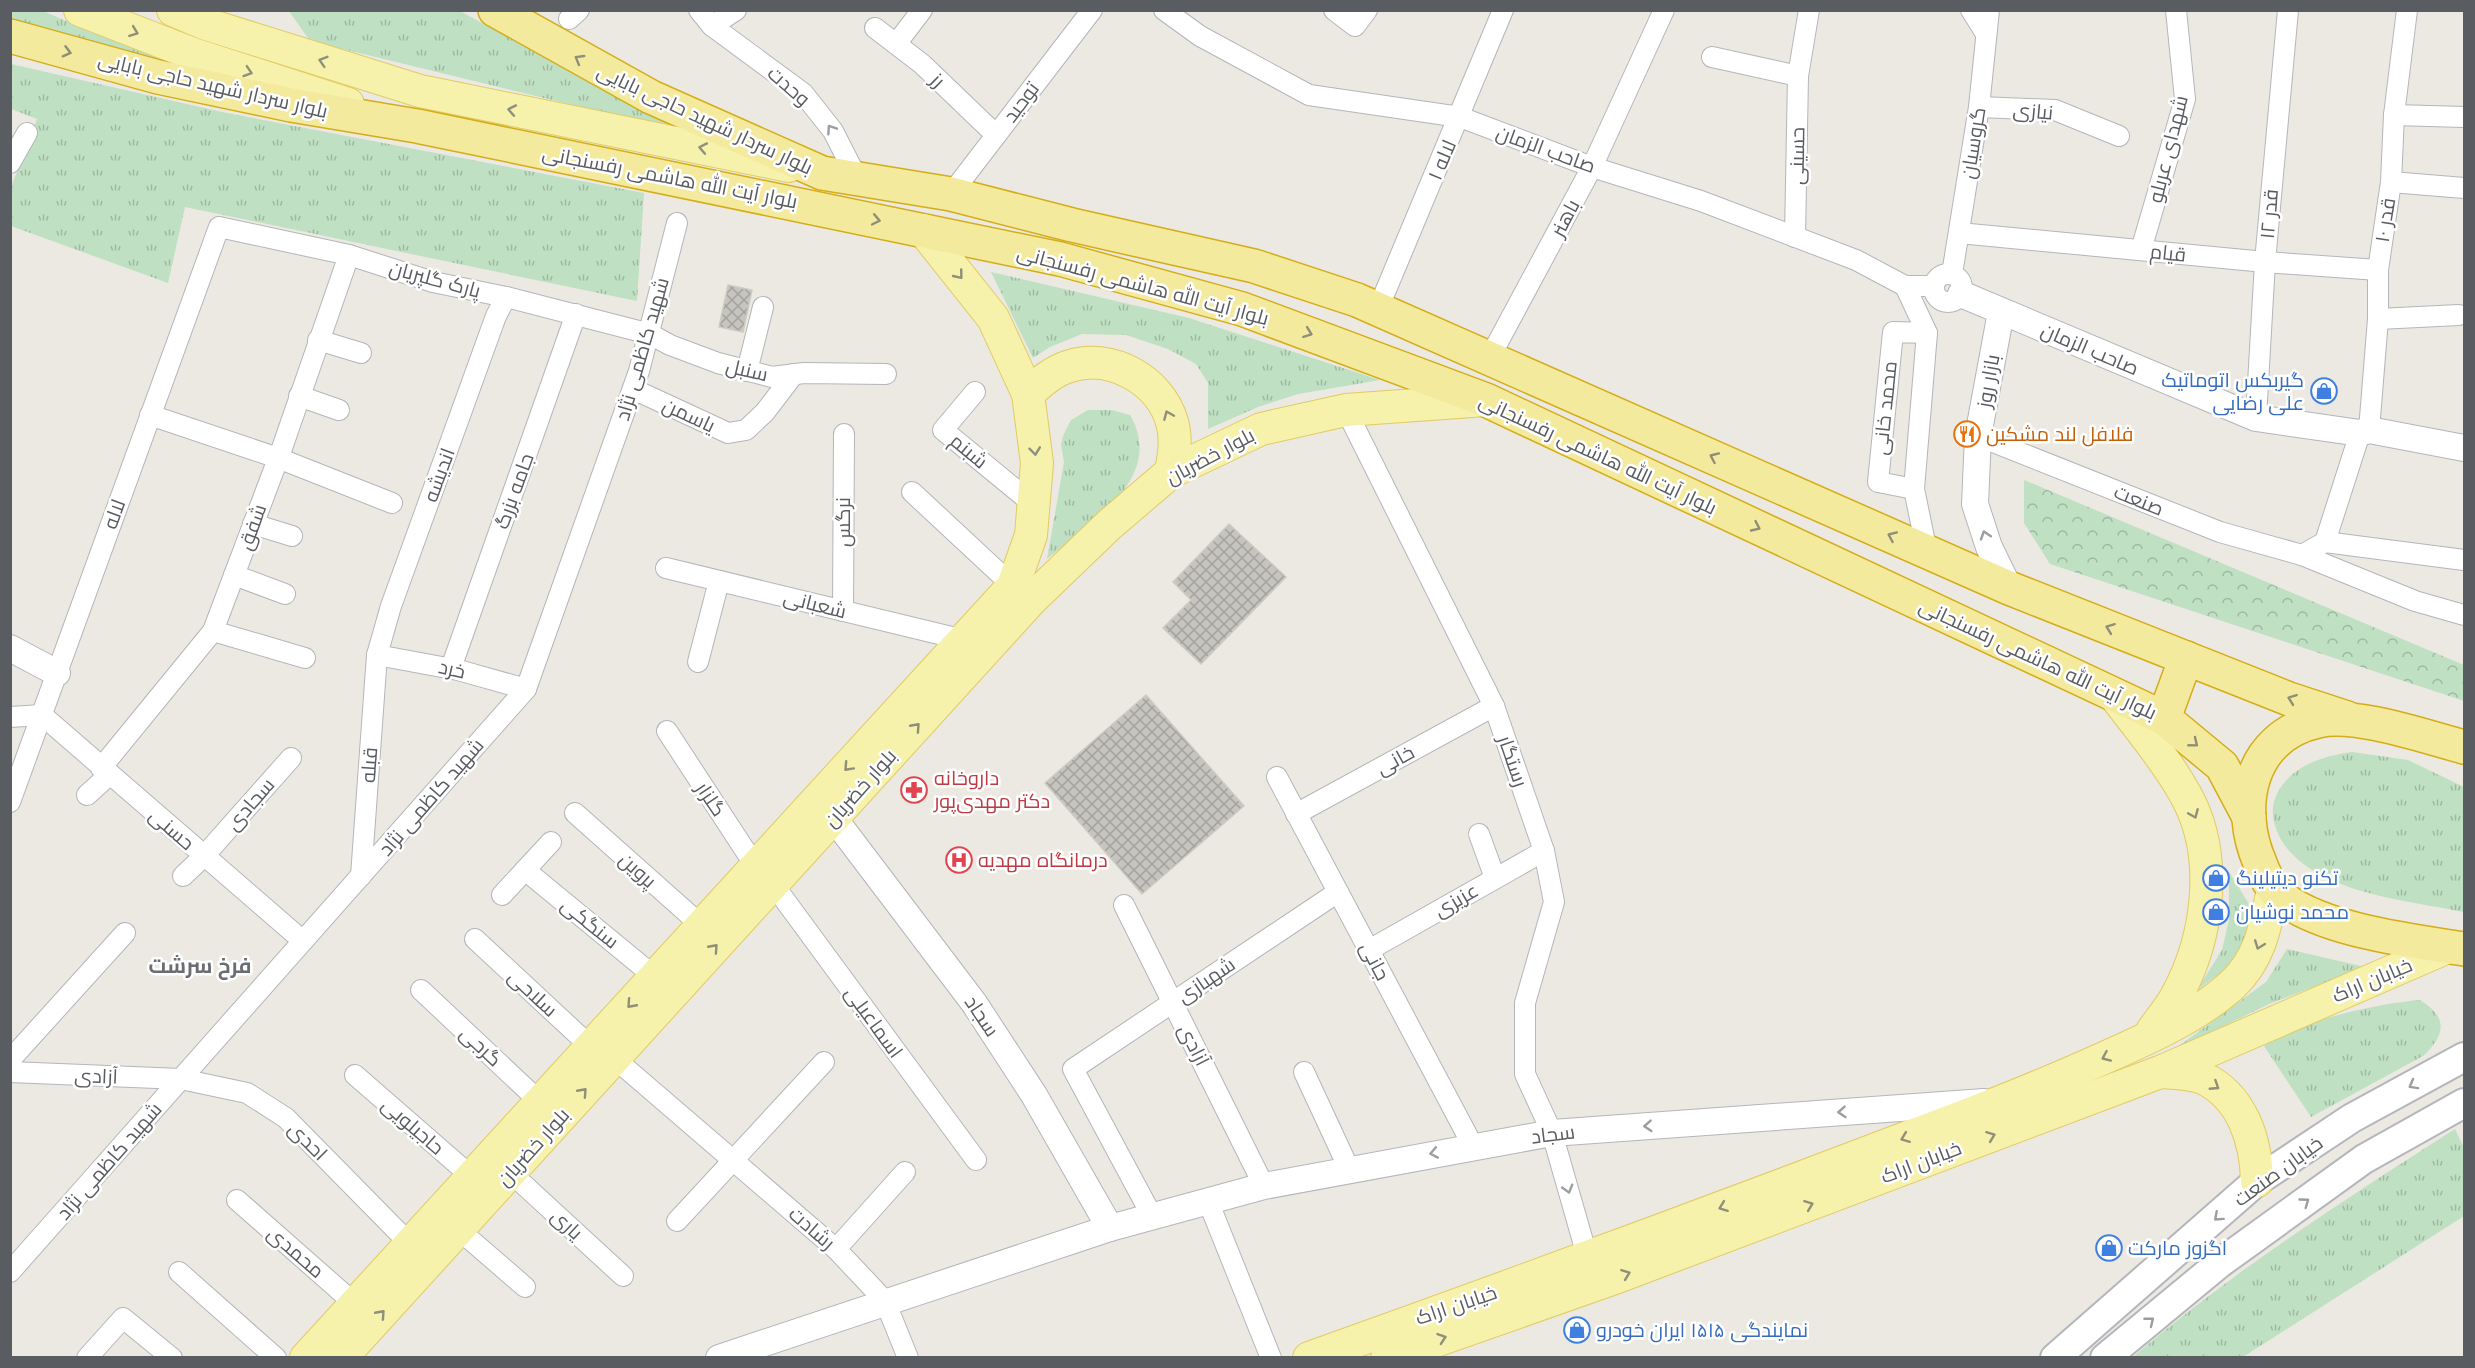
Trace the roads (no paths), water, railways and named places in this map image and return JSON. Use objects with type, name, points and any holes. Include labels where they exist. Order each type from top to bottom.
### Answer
[{"type":"highway","name":"بلوار سردار شهید حاجی بابایی","points":[[495,10],[651,97],[822,173]]},
{"type":"highway","name":"بلوار سردار شهید حاجی بابایی","points":[[10,36],[158,76],[291,105],[417,126]]},
{"type":"highway","name":"بلوار آیت الله هاشمی رفسنجانی","points":[[417,126],[1060,259],[1242,309],[1486,400],[2164,718],[2222,766],[2233,782],[2249,818]]},
{"type":"highway","name":"بلوار آیت الله هاشمی رفسنجانی","points":[[822,173],[951,194],[1072,225],[1254,266],[1357,300],[2009,588],[2289,699],[2347,718]]},
{"type":"highway","points":[[2164,718],[2186,657]]},
{"type":"highway","points":[[2456,948],[2393,938],[2349,927],[2294,906],[2273,889],[2263,870],[2253,846],[2249,818],[2252,780],[2256,768],[2270,750],[2292,730],[2319,720],[2347,718],[2464,747]]},
{"type":"main road","name":"بلوار آیت الله هاشمی رفسنجانی","points":[[80,10],[193,54],[417,126]]},
{"type":"main road","name":"بلوار آیت الله هاشمی رفسنجانی","points":[[173,10],[206,24],[420,91],[822,173]]},
{"type":"main road","name":"بلوار خضریان","points":[[306,1358],[540,1102],[602,1053],[765,875],[964,640],[1013,586],[1030,534],[1037,463],[1028,394],[993,318],[922,230]]},
{"type":"main road","points":[[1028,394],[1047,376],[1070,366],[1096,363],[1121,367],[1143,380],[1161,398],[1165,406],[1172,421],[1176,447],[1171,472]]},
{"type":"main road","name":"بلوار خضریان","points":[[341,1358],[510,1172],[602,1053],[655,977],[702,927],[833,818],[1031,600],[1109,525],[1171,472],[1261,429],[1346,410],[1486,400]]},
{"type":"main road","points":[[2115,696],[2186,794],[2205,847],[2204,908],[2188,972],[2175,998],[2146,1039]]},
{"type":"main road","name":"خیابان اراک","points":[[1309,1358],[1588,1259],[2006,1101],[2146,1039],[2196,1011],[2234,984],[2254,960],[2262,939],[2273,889]]},
{"type":"main road","name":"خیابان اراک","points":[[1387,1358],[1612,1279],[2160,1072],[2456,948]]},
{"type":"main road","name":"خیابان صنعت","points":[[2055,1358],[2257,1181],[2352,1118],[2464,1057]]},
{"type":"main road","points":[[2160,1072],[2202,1077],[2223,1090],[2236,1105],[2248,1129],[2256,1156],[2257,1181]]},
{"type":"main road","name":"خیابان صنعت","points":[[2105,1358],[2220,1263],[2364,1159],[2464,1103]]},
{"type":"street","name":"وحدت","points":[[699,10],[712,26],[803,93],[833,131],[858,180]]},
{"type":"street","points":[[712,26],[736,10]]},
{"type":"street","points":[[896,44],[922,10]]},
{"type":"street","name":"توحید","points":[[951,194],[1092,10]]},
{"type":"street","name":"صاحب الزمان","points":[[1164,10],[1200,36],[1309,95],[1460,117],[1592,167],[1701,201],[1856,260],[1905,286],[1934,286],[1936,295],[1942,300],[1949,302],[1955,300],[1956,284],[2001,312],[2256,418],[2365,431],[2464,448]]},
{"type":"street","points":[[1334,10],[1361,18]]},
{"type":"street","name":"لاله ۱","points":[[1378,309],[1503,10]]},
{"type":"street","name":"باهنر","points":[[1490,357],[1592,167],[1664,10]]},
{"type":"street","name":"حسینی","points":[[1795,237],[1798,76],[1809,10]]},
{"type":"street","points":[[1971,10],[1986,34]]},
{"type":"street","name":"گروسیان","points":[[1956,284],[1959,233],[1979,107],[1989,10]]},
{"type":"street","name":"شهدای عربلو","points":[[2141,250],[2185,99],[2176,10]]},
{"type":"street","name":"قدر ۱۲","points":[[2256,418],[2265,262],[2288,10]]},
{"type":"street","name":"قدر ۱۰","points":[[2325,542],[2365,431],[2378,320],[2378,270],[2391,182],[2394,115],[2407,10]]},
{"type":"street","name":"رز","points":[[875,28],[922,64],[996,135]]},
{"type":"street","points":[[1712,57],[1798,76]]},
{"type":"street","name":"نیازی","points":[[1979,107],[2055,110],[2119,136]]},
{"type":"street","points":[[2394,115],[2464,117]]},
{"type":"street","points":[[10,163],[27,133]]},
{"type":"street","points":[[2391,182],[2464,188]]},
{"type":"street","name":"شهید کاظمی نژاد","points":[[10,1272],[526,689],[633,389],[650,334],[677,223]]},
{"type":"street","name":"پارک گلپریان","points":[[219,226],[349,255],[433,282],[506,297],[650,334]]},
{"type":"street","name":"لاله","points":[[12,794],[219,226]]},
{"type":"street","name":"قیام","points":[[1959,233],[2265,262],[2378,270]]},
{"type":"street","name":"شفق","points":[[87,795],[213,631],[278,458],[349,255]]},
{"type":"street","name":"محمد خانی","points":[[1905,286],[1927,333],[1914,489],[1927,552]]},
{"type":"street","name":"اندیشه","points":[[377,654],[391,606],[496,316],[506,297]]},
{"type":"street","points":[[747,371],[763,307]]},
{"type":"street","name":"بازار روز","points":[[2001,312],[1978,436],[1975,504],[1989,547],[2009,588]]},
{"type":"street","name":"جامه بزرگ","points":[[451,668],[576,314]]},
{"type":"street","points":[[2378,320],[2459,315]]},
{"type":"street","name":"محمد خانی","points":[[1914,489],[1878,482],[1893,332],[1927,333]]},
{"type":"street","name":"سنبل","points":[[650,334],[670,345],[718,363],[772,377],[794,374],[886,374]]},
{"type":"street","points":[[318,340],[361,352]]},
{"type":"street","name":"یاسمن","points":[[633,389],[728,433],[746,430],[765,412],[794,374]]},
{"type":"street","name":"شبنم","points":[[975,392],[943,430],[1033,504]]},
{"type":"street","points":[[299,396],[339,410]]},
{"type":"street","name":"رستگار","points":[[1346,410],[1494,706],[1544,851],[1554,902],[1525,1003],[1525,1074],[1552,1133],[1588,1259]]},
{"type":"street","points":[[150,415],[278,458],[392,503]]},
{"type":"street","name":"نرگس","points":[[843,611],[844,434]]},
{"type":"street","name":"صنعت","points":[[1978,436],[2220,532],[2302,555],[2415,601],[2464,615]]},
{"type":"street","points":[[912,492],[1013,586]]},
{"type":"street","points":[[253,524],[292,536]]},
{"type":"street","points":[[2302,555],[2325,542],[2464,560]]},
{"type":"street","name":"شعبانی","points":[[666,568],[964,640]]},
{"type":"street","points":[[234,575],[285,594]]},
{"type":"street","points":[[698,662],[719,581]]},
{"type":"street","points":[[213,631],[305,658]]},
{"type":"street","points":[[10,648],[57,673]]},
{"type":"street","name":"خرد","points":[[377,654],[451,668],[526,689]]},
{"type":"street","name":"قبله","points":[[361,876],[377,654]]},
{"type":"street","name":"خانی","points":[[1296,814],[1494,706]]},
{"type":"street","points":[[10,717],[42,715]]},
{"type":"street","name":"حسنی","points":[[42,715],[105,772],[303,941]]},
{"type":"street","name":"گلزار","points":[[667,731],[765,875]]},
{"type":"street","name":"سجادی","points":[[183,876],[204,856],[291,758]]},
{"type":"street","name":"جانی","points":[[1277,777],[1473,1146]]},
{"type":"street","name":"پروین","points":[[575,813],[702,927]]},
{"type":"street","name":"سجاد","points":[[833,818],[974,1003],[1034,1095],[1110,1228]]},
{"type":"street","points":[[1479,834],[1495,878]]},
{"type":"street","points":[[502,896],[551,842]]},
{"type":"street","name":"عزیزی","points":[[1369,950],[1544,851]]},
{"type":"street","name":"سنگکی","points":[[525,870],[655,977]]},
{"type":"street","name":"اسماعیلی","points":[[765,875],[976,1160]]},
{"type":"street","name":"شهبازی","points":[[1152,1216],[1073,1069],[1338,892]]},
{"type":"street","name":"آزادی","points":[[1124,905],[1264,1186]]},
{"type":"street","points":[[10,1060],[125,933]]},
{"type":"street","name":"سلاحی","points":[[475,939],[602,1053]]},
{"type":"street","name":"گرجی","points":[[421,990],[540,1102]]},
{"type":"street","name":"رشادت","points":[[602,1053],[734,1160],[836,1249],[885,1301]]},
{"type":"street","points":[[677,1221],[824,1062]]},
{"type":"street","name":"آزادی","points":[[10,1072],[181,1079]]},
{"type":"street","points":[[1305,1072],[1349,1169]]},
{"type":"street","name":"حاجیلویی","points":[[355,1075],[472,1177]]},
{"type":"street","name":"احدی","points":[[181,1079],[247,1093],[286,1118],[410,1244]]},
{"type":"street","name":"سجاد","points":[[718,1358],[1110,1228],[1264,1186],[1349,1169],[1552,1133],[2006,1101]]},
{"type":"street","name":"یاری","points":[[510,1172],[623,1276]]},
{"type":"street","points":[[836,1249],[905,1172]]},
{"type":"street","name":"محمدی","points":[[237,1200],[355,1304]]},
{"type":"street","points":[[1208,1201],[1271,1358]]},
{"type":"street","points":[[458,1229],[525,1287]]},
{"type":"street","points":[[179,1272],[276,1358]]},
{"type":"street","points":[[885,1301],[908,1358]]},
{"type":"street","points":[[87,1358],[123,1318],[172,1358]]},
{"type":"place","name":"گیربکس اتوماتیک علی رضایی","points":[[2324,391]]},
{"type":"place","name":"فلافل لند مشکین","points":[[1967,434]]},
{"type":"place","name":"داروخانه دکتر مهدی‌پور","points":[[914,790]]},
{"type":"place","name":"درمانگاه مهدیه","points":[[959,860]]},
{"type":"place","name":"تکنو دیتیلینگ","points":[[2216,878]]},
{"type":"place","name":"محمد نوشیان","points":[[2216,912]]},
{"type":"place","name":"اگزوز مارکت","points":[[2109,1248]]},
{"type":"place","name":"نمایندگی ۱۵۱۵ ایران خودرو","points":[[1577,1330]]},
{"type":"district","name":"فرخ سرشت","points":[[200,966]]}]
